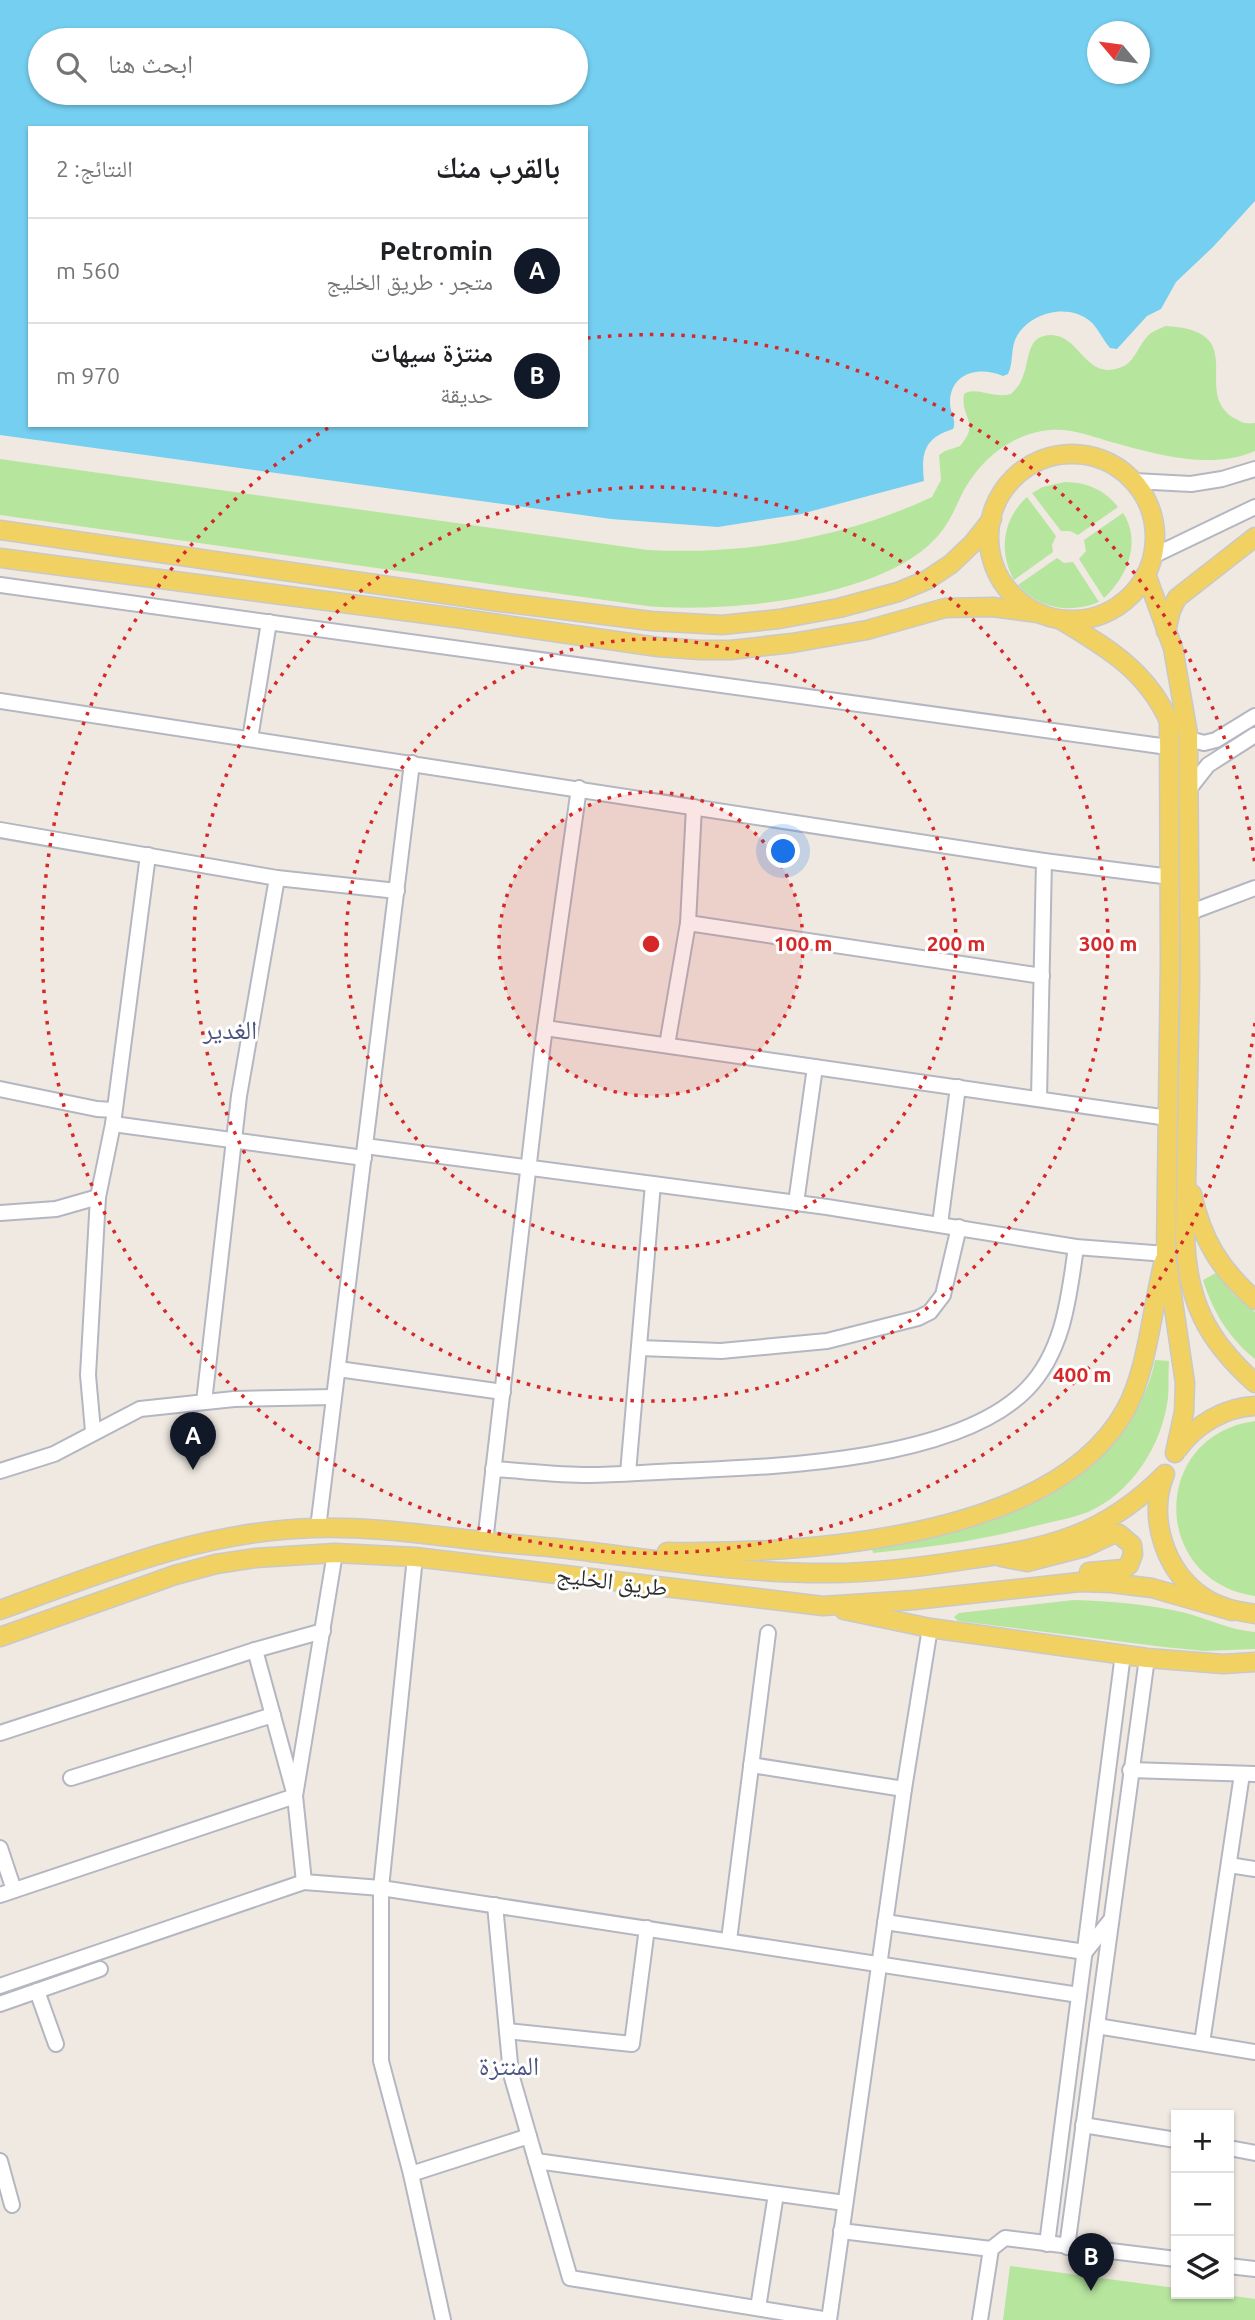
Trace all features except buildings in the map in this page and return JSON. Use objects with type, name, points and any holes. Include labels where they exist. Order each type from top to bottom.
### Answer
[{"type":"main road","points":[[1038,613],[1018,600],[1002,582],[992,560],[988,532],[995,505],[1010,481],[1032,463],[1058,454],[1086,454],[1112,463],[1135,481],[1149,505],[1155,532],[1153,556],[1146,574],[1129,598],[1109,612],[1086,619],[1061,620]]},
{"type":"main road","points":[[0,530],[500,602],[651,621],[722,625],[839,608],[917,584],[951,564],[973,543],[992,519]]},
{"type":"main road","points":[[1166,631],[1177,598],[1255,537]]},
{"type":"main road","points":[[0,558],[686,649],[731,650],[792,643],[867,629],[944,608],[993,607],[1038,613],[1061,620],[1115,653],[1160,700],[1169,721],[1171,877],[1166,1254],[1185,1382],[1184,1412],[1175,1453]]},
{"type":"main road","points":[[1146,574],[1173,648],[1189,740],[1191,912],[1185,1256],[1193,1297],[1202,1321],[1226,1355],[1255,1383]]},
{"type":"main road","points":[[1186,1172],[1195,1210],[1209,1245],[1231,1278],[1255,1300]]},
{"type":"main road","points":[[589,1551],[755,1552],[866,1540],[959,1520],[1008,1504],[1038,1490],[1063,1476],[1091,1454],[1111,1432],[1126,1408],[1138,1380],[1154,1298],[1166,1254]]},
{"type":"main road","points":[[1255,1406],[1226,1412],[1203,1423],[1185,1440],[1175,1453],[1159,1489],[1158,1520],[1165,1550],[1188,1584],[1204,1598],[1232,1611],[1255,1614]]},
{"type":"main road","name":"طريق الخليج","points":[[0,1610],[182,1546],[271,1531],[318,1528],[394,1531],[589,1551],[720,1569],[833,1573],[913,1568],[994,1556],[1085,1533],[1123,1511],[1165,1474]]},
{"type":"main road","points":[[994,1556],[1027,1562],[1085,1547],[1113,1534],[1127,1538],[1132,1545],[1133,1554],[1129,1565],[1123,1569],[1029,1580],[996,1589]]},
{"type":"main road","name":"طريق الخليج","points":[[0,1637],[185,1572],[256,1558],[335,1553],[415,1557],[823,1606],[914,1600],[1080,1581],[1152,1588],[1232,1611]]},
{"type":"main road","points":[[823,1606],[930,1628],[1147,1658],[1223,1664],[1255,1662]]},
{"type":"street","points":[[1135,481],[1191,484],[1222,479],[1255,469]]},
{"type":"street","points":[[1153,556],[1255,507]]},
{"type":"street","points":[[0,585],[1168,747]]},
{"type":"street","points":[[250,739],[269,622]]},
{"type":"street","points":[[0,701],[1044,861],[1171,877]]},
{"type":"street","points":[[1189,740],[1204,743],[1216,740],[1255,716]]},
{"type":"street","points":[[1190,788],[1208,765],[1255,735]]},
{"type":"street","points":[[318,1528],[412,763]]},
{"type":"street","points":[[485,1542],[545,1028],[579,788]]},
{"type":"street","points":[[667,1045],[688,923],[694,807]]},
{"type":"street","points":[[0,830],[276,878],[397,891]]},
{"type":"street","points":[[93,1431],[88,1375],[97,1197],[113,1117],[148,855]]},
{"type":"street","points":[[1039,1099],[1044,861]]},
{"type":"street","points":[[204,1402],[239,1097],[276,878]]},
{"type":"street","points":[[1191,912],[1255,888]]},
{"type":"street","points":[[688,923],[1042,976]]},
{"type":"street","points":[[545,1028],[1168,1118]]},
{"type":"street","points":[[796,1203],[815,1067]]},
{"type":"street","points":[[940,1224],[958,1087]]},
{"type":"street","points":[[0,1089],[97,1109],[113,1117],[234,1139],[529,1167],[940,1224],[1076,1247],[1166,1254]]},
{"type":"street","points":[[628,1473],[653,1184]]},
{"type":"street","points":[[0,1213],[56,1209],[97,1197]]},
{"type":"street","points":[[639,1348],[721,1351],[827,1341],[918,1318],[930,1312],[943,1295],[959,1227]]},
{"type":"street","points":[[494,1469],[588,1475],[782,1466],[843,1458],[929,1440],[976,1424],[1006,1408],[1029,1387],[1044,1365],[1060,1335],[1076,1247]]},
{"type":"street","points":[[338,1369],[503,1392]]},
{"type":"street","points":[[0,1471],[54,1454],[139,1409],[234,1399],[334,1397]]},
{"type":"street","points":[[295,1796],[335,1553]]},
{"type":"street","points":[[415,1557],[381,1888],[381,2061],[411,2174],[443,2320]]},
{"type":"street","points":[[495,1905],[510,2074],[570,2278],[829,2320],[904,1789],[930,1628]]},
{"type":"street","points":[[0,1734],[255,1650],[323,1631]]},
{"type":"street","points":[[729,1940],[768,1633]]},
{"type":"street","points":[[255,1650],[295,1796],[304,1882]]},
{"type":"street","points":[[1047,2244],[1123,1654]]},
{"type":"street","points":[[1068,2247],[1147,1658]]},
{"type":"street","points":[[71,1778],[273,1715]]},
{"type":"street","points":[[751,1765],[904,1789]]},
{"type":"street","points":[[1130,1770],[1249,1774],[1228,1865],[1202,2043]]},
{"type":"street","points":[[0,1848],[7,1893],[295,1796]]},
{"type":"street","points":[[1228,1865],[1255,1869]]},
{"type":"street","points":[[0,1986],[304,1882],[381,1888],[1079,1995]]},
{"type":"street","points":[[1085,1952],[1111,1921]]},
{"type":"street","points":[[885,1923],[1085,1952]]},
{"type":"street","points":[[507,2031],[632,2044],[647,1928]]},
{"type":"street","points":[[0,2004],[100,1969]]},
{"type":"street","points":[[37,1991],[56,2044]]},
{"type":"street","points":[[1097,2026],[1255,2052]]},
{"type":"street","points":[[1083,2125],[1171,2139]]},
{"type":"street","points":[[411,2174],[529,2136]]},
{"type":"street","points":[[1234,2149],[1255,2153]]},
{"type":"street","points":[[0,2161],[12,2205]]},
{"type":"street","points":[[536,2161],[845,2203]]},
{"type":"street","points":[[758,2308],[776,2194]]},
{"type":"street","points":[[841,2231],[991,2249]]},
{"type":"street","points":[[981,2320],[991,2249],[1005,2238],[1171,2258]]},
{"type":"street","points":[[1234,2267],[1255,2269]]},
{"type":"green space","points":[[1166,326],[1192,330],[1207,339],[1214,350],[1217,393],[1222,406],[1234,418],[1255,423],[1255,451],[1221,459],[1185,459],[1070,431],[1052,430],[1029,434],[1006,445],[985,462],[962,494],[940,534],[910,559],[877,576],[799,598],[717,607],[647,606],[0,515],[0,459],[648,550],[721,550],[793,541],[864,523],[932,497],[941,480],[939,455],[960,446],[969,431],[964,394],[974,391],[1011,394],[1021,381],[1033,344],[1042,336],[1060,337],[1092,364],[1100,369],[1111,370],[1128,363],[1147,336]]},
{"type":"green space","points":[[1065,482],[1095,488],[1118,507],[1078,535],[1061,531],[1032,493],[1043,487]]},
{"type":"green space","points":[[1027,497],[1056,536],[1052,545],[1053,552],[1014,580],[1006,558],[1006,536],[1013,515]]},
{"type":"green space","points":[[1123,513],[1131,536],[1129,558],[1119,580],[1104,598],[1079,559],[1086,551],[1084,540]]},
{"type":"green space","points":[[1057,558],[1064,563],[1073,562],[1099,602],[1077,608],[1055,607],[1035,599],[1018,585]]},
{"type":"green space","points":[[1216,1273],[1234,1295],[1255,1312],[1255,1359],[1223,1324],[1212,1303],[1203,1280]]},
{"type":"green space","points":[[1155,1360],[1169,1361],[1168,1398],[1159,1433],[1142,1466],[1118,1493],[1104,1504],[1074,1517],[992,1536],[873,1553],[871,1546],[968,1523],[1029,1502],[1058,1487],[1085,1468],[1125,1427],[1144,1395]]},
{"type":"green space","points":[[1255,1421],[1255,1596],[1221,1585],[1196,1564],[1181,1538],[1176,1508],[1181,1479],[1196,1452],[1221,1432]]},
{"type":"green space","points":[[1074,1600],[1142,1605],[1191,1614],[1236,1629],[1255,1632],[1255,1649],[1204,1651],[1164,1647],[958,1621],[954,1617],[959,1613]]},
{"type":"green space","points":[[1010,2266],[1171,2287],[1171,2299],[1234,2299],[1234,2296],[1255,2299],[1255,2320],[1003,2320]]},
{"type":"water","points":[[0,0],[1255,0],[1255,201],[1176,282],[1161,309],[1147,316],[1117,349],[1110,348],[1093,324],[1081,315],[1071,312],[1050,313],[1031,321],[1017,336],[1013,345],[1008,374],[1003,376],[976,372],[961,378],[955,384],[950,403],[953,429],[936,437],[926,448],[923,462],[924,481],[801,514],[718,527],[611,519],[0,435]]},
{"type":"place","name":"Petromin","points":[[193,1470]]},
{"type":"place","name":"منتزة سيهات","points":[[1091,2291]]},
{"type":"district","name":"الغدير","points":[[230,1029]]},
{"type":"district","name":"المنتزة","points":[[509,2065]]}]
